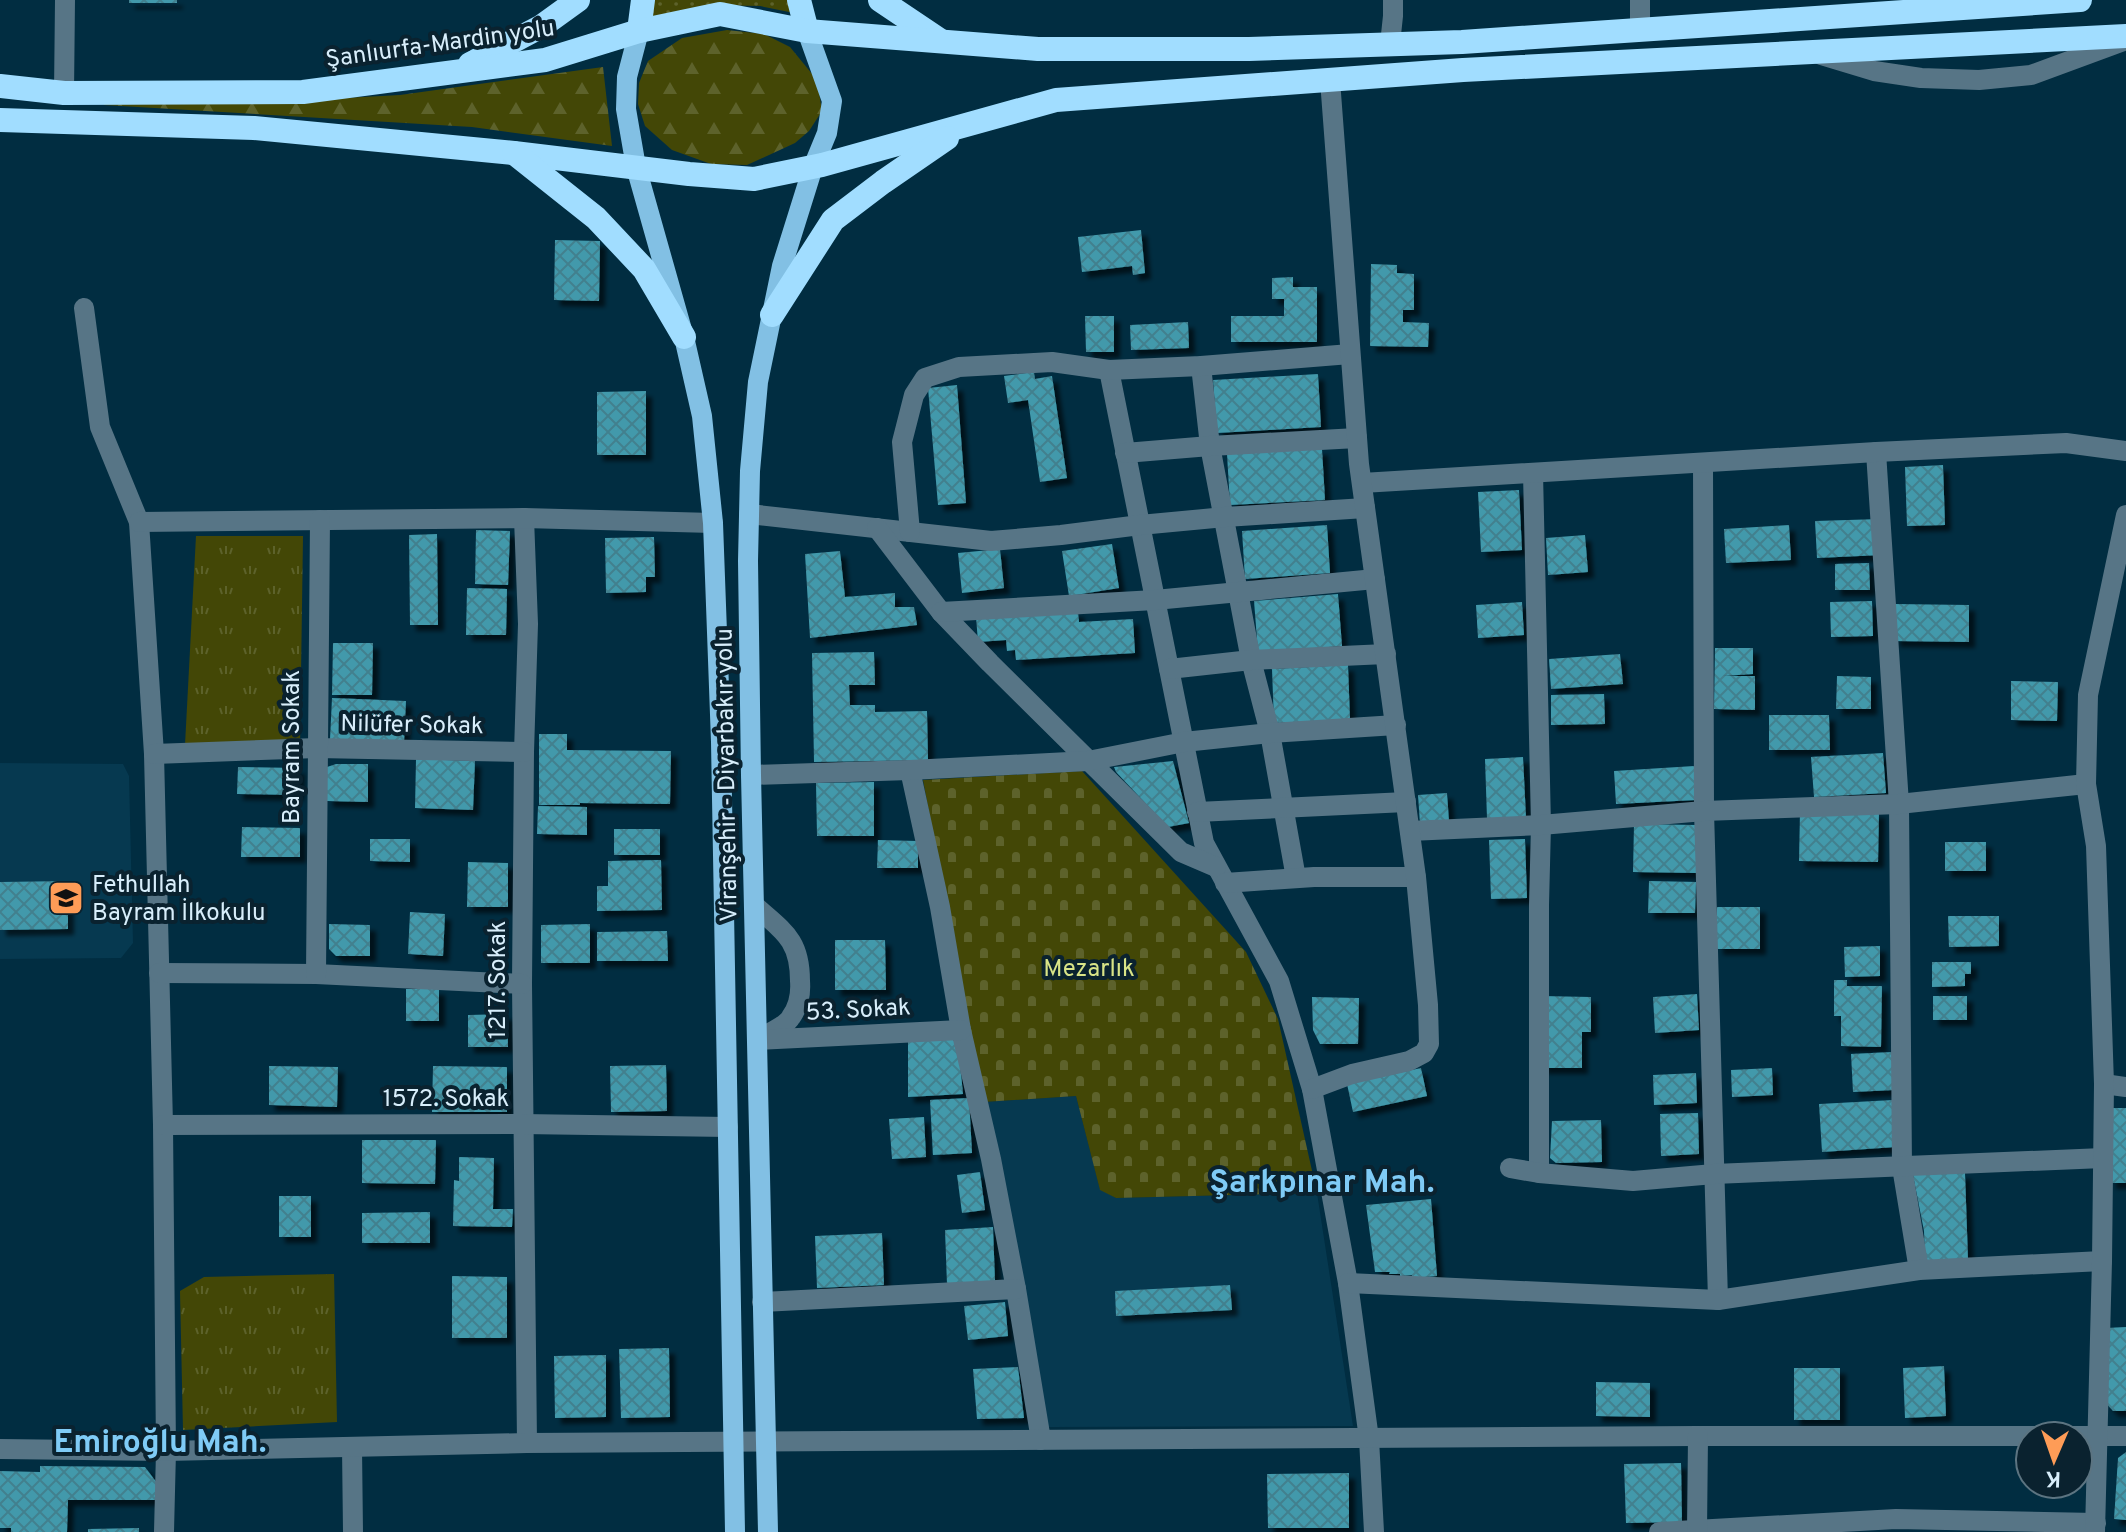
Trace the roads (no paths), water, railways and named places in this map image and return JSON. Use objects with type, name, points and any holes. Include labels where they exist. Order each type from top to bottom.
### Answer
[{"type":"highway","points":[[456,72],[542,26],[578,0]]},
{"type":"highway","points":[[639,31],[643,0]]},
{"type":"highway","points":[[799,0],[807,31]]},
{"type":"highway","points":[[880,0],[943,42]]},
{"type":"highway","name":"Şanlıurfa-Mardin yolu","points":[[0,86],[64,93],[303,92],[545,60],[639,31],[720,14],[807,31],[1038,49],[1249,49],[1462,42],[2080,0]]},
{"type":"highway","points":[[0,120],[254,128],[754,179],[813,167],[1056,100],[1463,70],[2126,38]]},
{"type":"highway","points":[[772,315],[833,220],[965,126]]},
{"type":"highway","points":[[514,153],[596,218],[644,269],[684,337]]},
{"type":"main road","name":"Viranşehir - Diyarbakır yolu","points":[[639,31],[627,77],[626,109],[636,167],[684,337],[702,416],[713,523],[722,757],[735,1532]]},
{"type":"main road","name":"Viranşehir - Diyarbakır yolu","points":[[768,1532],[751,775],[750,471],[758,382],[782,266],[827,133],[832,101],[807,31]]},
{"type":"street","points":[[64,93],[65,0]]},
{"type":"street","points":[[1390,44],[1393,0]]},
{"type":"street","points":[[1640,0],[1640,30]]},
{"type":"street","points":[[1810,52],[1874,71],[1921,78],[1979,80],[2031,75],[2126,38]]},
{"type":"street","points":[[1312,1089],[1352,1074],[1409,1061],[1424,1053],[1429,1044],[1416,877],[1357,438],[1330,80]]},
{"type":"street","points":[[84,308],[100,427],[139,522],[154,754],[163,1125],[164,1532]]},
{"type":"street","points":[[910,532],[902,442],[914,395],[925,378],[959,367],[1052,362],[1109,370],[1350,354]]},
{"type":"street","points":[[1201,366],[1210,446],[1251,660],[1270,733],[1296,878]]},
{"type":"street","points":[[1109,370],[1204,843],[1279,981],[1312,1089],[1348,1283],[1369,1439],[1374,1532]]},
{"type":"street","points":[[1125,453],[1357,438]]},
{"type":"street","points":[[1362,483],[2066,443],[2126,451]]},
{"type":"street","points":[[1876,452],[1899,804],[1902,1167],[1919,1270]]},
{"type":"street","points":[[1703,463],[1704,811],[1718,1300]]},
{"type":"street","points":[[1533,473],[1541,825],[1539,1173]]},
{"type":"street","points":[[749,514],[991,541],[1225,517],[1365,508]]},
{"type":"street","points":[[1659,1532],[1896,1519],[2096,1528],[2104,1084],[2096,846],[2086,784],[2088,695],[2126,515]]},
{"type":"street","points":[[139,522],[524,518],[713,523]]},
{"type":"street","name":"1217. Sokak","points":[[524,518],[528,624],[524,752],[522,1124],[527,1443]]},
{"type":"street","name":"Bayram Sokak","points":[[316,974],[320,520]]},
{"type":"street","points":[[877,528],[941,612],[1181,852],[1221,875],[1416,877]]},
{"type":"street","points":[[941,612],[1155,600],[1375,579]]},
{"type":"street","points":[[1169,669],[1251,660],[1386,654]]},
{"type":"street","points":[[751,775],[1088,761],[1184,742],[1396,725]]},
{"type":"street","name":"Nilüfer Sokak","points":[[154,754],[317,748],[524,752]]},
{"type":"street","points":[[910,770],[940,907],[961,1030],[991,1159],[1041,1440]]},
{"type":"street","points":[[1410,831],[1541,825],[1704,811],[1899,804],[2086,784]]},
{"type":"street","points":[[1197,812],[1406,802]]},
{"type":"street","points":[[754,905],[785,933],[797,951],[801,996],[790,1019],[757,1040]]},
{"type":"street","points":[[159,973],[316,974],[522,984]]},
{"type":"street","name":"53. Sokak","points":[[757,1040],[961,1030]]},
{"type":"street","points":[[2104,1084],[2126,1087]]},
{"type":"street","name":"1572. Sokak","points":[[163,1125],[728,1127]]},
{"type":"street","points":[[1510,1168],[1633,1181],[1714,1174],[2103,1158]]},
{"type":"street","points":[[1348,1283],[1718,1300],[1919,1270],[2102,1261]]},
{"type":"street","points":[[762,1302],[1016,1289]]},
{"type":"street","points":[[1697,1531],[1698,1436]]},
{"type":"street","points":[[0,1449],[166,1451],[527,1443],[2126,1436]]},
{"type":"street","points":[[352,1447],[353,1532]]},
{"type":"place","name":"Fethullah Bayram İlkokulu","points":[[66,898]]},
{"type":"district","name":"Şarkpınar Mah.","points":[[1322,1181]]},
{"type":"district","name":"Emiroğlu Mah.","points":[[160,1441]]},
{"type":"park label","name":"Mezarlık","points":[[1089,968]]}]
